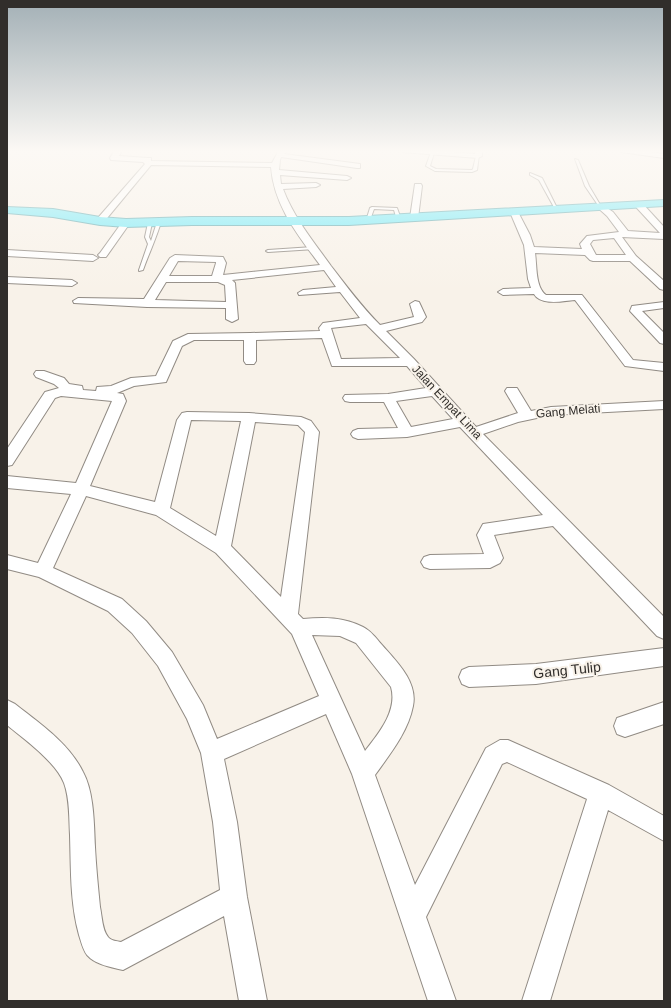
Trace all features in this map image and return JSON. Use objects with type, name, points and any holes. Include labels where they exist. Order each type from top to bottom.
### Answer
[{"type":"highway","points":[[7,210],[53,213],[100,221],[126,223],[399,219],[664,204]]},
{"type":"street","points":[[100,221],[120,197]]},
{"type":"street","name":"Jalan Empat Lima","points":[[281,197],[294,221],[313,248],[343,289],[372,324],[410,362],[463,422],[664,630]]},
{"type":"street","points":[[414,218],[417,197]]},
{"type":"street","points":[[639,205],[664,232]]},
{"type":"street","points":[[601,207],[610,214],[633,258],[664,287]]},
{"type":"street","points":[[514,212],[526,235],[530,250],[531,273],[537,291],[541,297],[578,297],[629,363],[664,367]]},
{"type":"street","points":[[103,255],[126,223]]},
{"type":"street","points":[[633,258],[593,258],[588,252],[585,244],[590,238],[621,235],[664,236]]},
{"type":"street","points":[[530,250],[588,252]]},
{"type":"street","points":[[7,253],[93,258]]},
{"type":"street","points":[[147,304],[174,260],[179,257],[220,259],[221,263],[217,278]]},
{"type":"street","points":[[217,278],[230,283],[329,270]]},
{"type":"street","points":[[162,279],[217,278],[329,270]]},
{"type":"street","points":[[7,280],[72,283]]},
{"type":"street","points":[[230,283],[232,319]]},
{"type":"street","points":[[303,293],[343,289]]},
{"type":"street","points":[[503,292],[537,291]]},
{"type":"street","points":[[78,301],[147,304],[231,304]]},
{"type":"street","points":[[410,362],[336,363],[325,328],[327,325],[372,324],[418,320],[420,316],[415,304]]},
{"type":"street","points":[[663,339],[636,311],[636,308],[664,305]]},
{"type":"street","points":[[40,374],[59,381],[65,387],[113,390],[131,382],[161,379],[177,344],[192,336],[250,337],[326,334]]},
{"type":"street","points":[[250,337],[250,361]]},
{"type":"street","points":[[350,398],[388,398],[436,391]]},
{"type":"street","points":[[512,391],[527,416]]},
{"type":"street","points":[[7,461],[50,395],[60,392],[118,397],[119,401],[44,571]]},
{"type":"street","points":[[388,398],[407,432]]},
{"type":"street","name":"Gang Melati","points":[[474,432],[527,416],[566,410],[664,405]]},
{"type":"street","points":[[161,510],[184,420],[187,416],[249,417],[301,421],[306,424],[312,432],[294,622]]},
{"type":"street","points":[[222,548],[249,417]]},
{"type":"street","points":[[358,434],[407,432],[463,422]]},
{"type":"street","points":[[7,482],[81,490],[161,510],[222,548],[294,622],[332,701],[363,773],[442,1001]]},
{"type":"street","points":[[430,562],[490,562],[494,558],[485,535],[489,529],[556,519]]},
{"type":"street","points":[[7,562],[44,571],[115,605],[139,626],[165,659],[194,712],[212,753],[225,822],[234,898],[253,1001]]},
{"type":"street","points":[[294,622],[330,625],[346,628],[355,632],[363,637],[400,684],[403,700],[401,715],[363,773]]},
{"type":"street","name":"Gang Tulip","points":[[469,677],[536,674],[664,657]]},
{"type":"street","points":[[212,753],[332,701]]},
{"type":"street","points":[[7,711],[46,743],[60,757],[75,779],[81,812],[84,881],[89,922],[96,944],[107,954],[123,956],[234,898]]},
{"type":"street","points":[[624,726],[664,713]]},
{"type":"street","points":[[412,918],[494,756],[500,751],[508,751],[600,793],[664,829]]},
{"type":"street","points":[[536,1001],[600,793]]},
{"type":"lane","points":[[551,197],[557,209]]},
{"type":"lane","points":[[594,197],[601,207]]},
{"type":"lane","points":[[150,244],[147,237],[155,222]]},
{"type":"lane","points":[[140,270],[150,244],[154,241],[155,222]]},
{"type":"lane","points":[[268,251],[313,248]]}]
